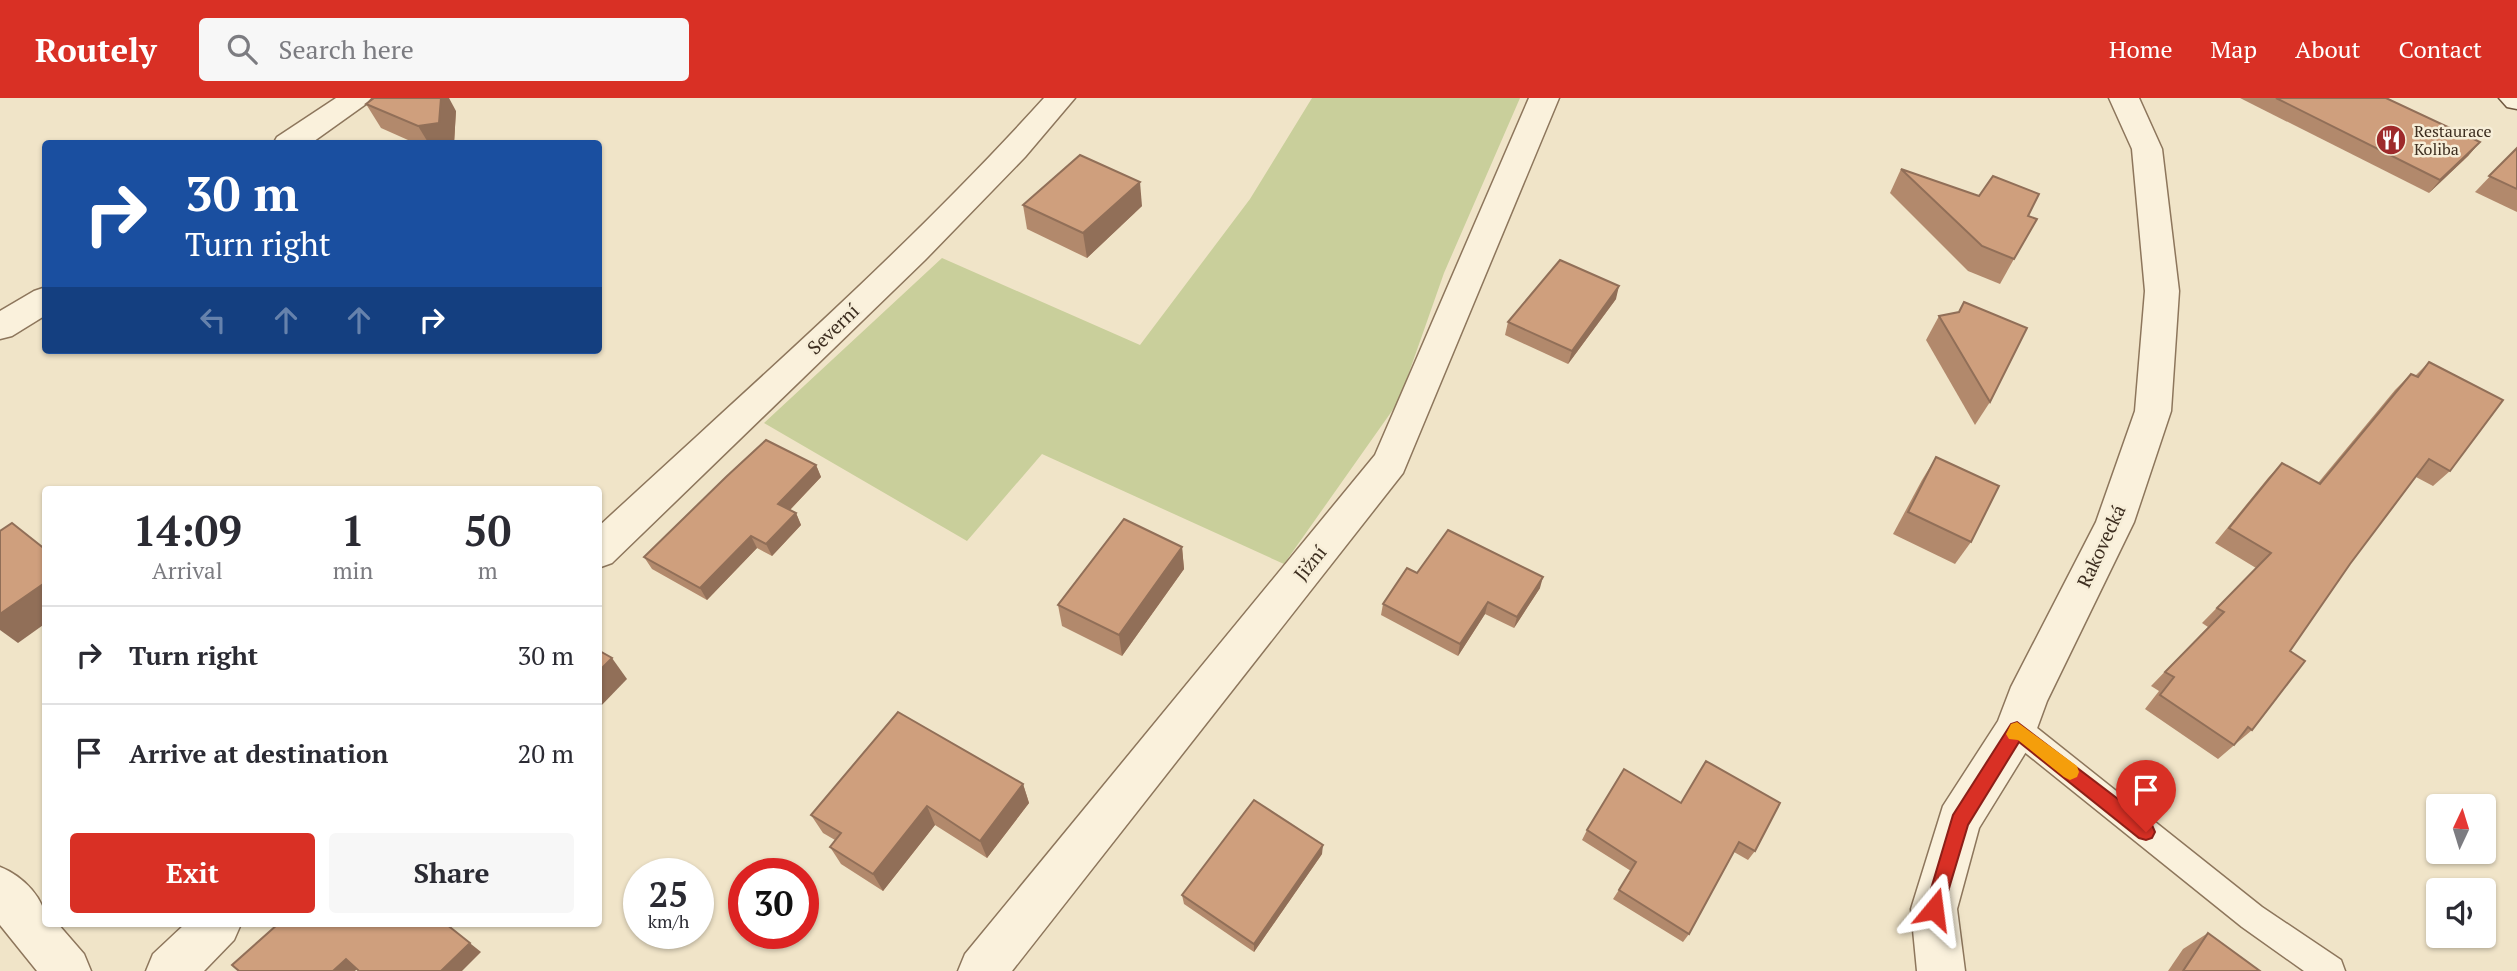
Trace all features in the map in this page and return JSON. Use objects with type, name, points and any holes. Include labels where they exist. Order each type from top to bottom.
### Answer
[{"type":"street","points":[[294,140],[356,98]]},
{"type":"street","name":"Severní","points":[[602,548],[913,252],[1014,150],[1060,98]]},
{"type":"street","name":"Jižní","points":[[982,971],[1390,463],[1544,98]]},
{"type":"street","name":"Rakovecká","points":[[1942,970],[1934,909],[1959,821],[2017,729],[2026,700],[2115,522],[2152,411],[2162,291],[2147,149],[2124,98]]},
{"type":"street","points":[[0,327],[42,301]]},
{"type":"street","points":[[0,889],[67,971]]},
{"type":"street","points":[[170,971],[215,927]]},
{"type":"lane","points":[[2017,729],[2252,917],[2330,971]]},
{"type":"green space","points":[[1312,98],[1520,98],[1444,273],[1399,401],[1284,564],[1042,454],[967,541],[764,423],[942,258],[1140,345],[1250,199]]},
{"type":"building","points":[[374,98],[441,98],[439,123],[418,126],[366,104]]},
{"type":"building","points":[[2276,98],[2386,98],[2480,142],[2440,180]]},
{"type":"building","points":[[2517,148],[2517,189],[2489,176]]},
{"type":"building","points":[[1080,155],[1140,182],[1083,233],[1023,205]]},
{"type":"building","points":[[1901,169],[1979,196],[1993,176],[2039,194],[2028,216],[2037,219],[2014,259],[1982,246]]},
{"type":"building","points":[[1560,260],[1619,286],[1572,351],[1508,322]]},
{"type":"building","points":[[1964,302],[2027,328],[1990,402],[1939,316],[1959,312]]},
{"type":"building","points":[[2429,362],[2503,400],[2450,471],[2429,459],[2350,564],[2290,651],[2305,661],[2252,730],[2248,727],[2234,745],[2160,695],[2174,677],[2165,672],[2224,612],[2217,608],[2271,553],[2229,528],[2282,463],[2320,484],[2411,374],[2418,377]]},
{"type":"building","points":[[766,440],[816,465],[778,504],[796,513],[766,544],[751,536],[700,588],[644,557],[726,477]]},
{"type":"building","points":[[1936,457],[1999,486],[1971,542],[1908,512]]},
{"type":"building","points":[[1124,519],[1182,547],[1119,635],[1058,605]]},
{"type":"building","points":[[12,523],[42,547],[42,585],[0,614],[0,531]]},
{"type":"building","points":[[1448,530],[1543,577],[1517,617],[1488,602],[1460,644],[1383,604],[1407,568],[1417,573]]},
{"type":"building","points":[[602,652],[612,658],[602,668]]},
{"type":"building","points":[[898,712],[1023,784],[980,841],[927,806],[873,874],[830,847],[841,833],[811,815]]},
{"type":"building","points":[[1706,761],[1780,803],[1755,851],[1739,842],[1689,934],[1619,890],[1636,862],[1587,830],[1624,769],[1681,803]]},
{"type":"building","points":[[1254,800],[1323,845],[1254,944],[1182,895]]},
{"type":"building","points":[[275,927],[450,927],[470,943],[441,971],[359,971],[346,959],[333,971],[239,971],[232,965]]},
{"type":"building","points":[[2208,933],[2260,971],[2183,971]]},
{"type":"slow traffic","points":[[2015,734],[2017,729],[2070,772]]},
{"type":"place","name":"Restaurace Koliba","points":[[2391,140]]},
{"type":"route","points":[[1934,909],[1959,821],[2017,729],[2146,832]]}]
